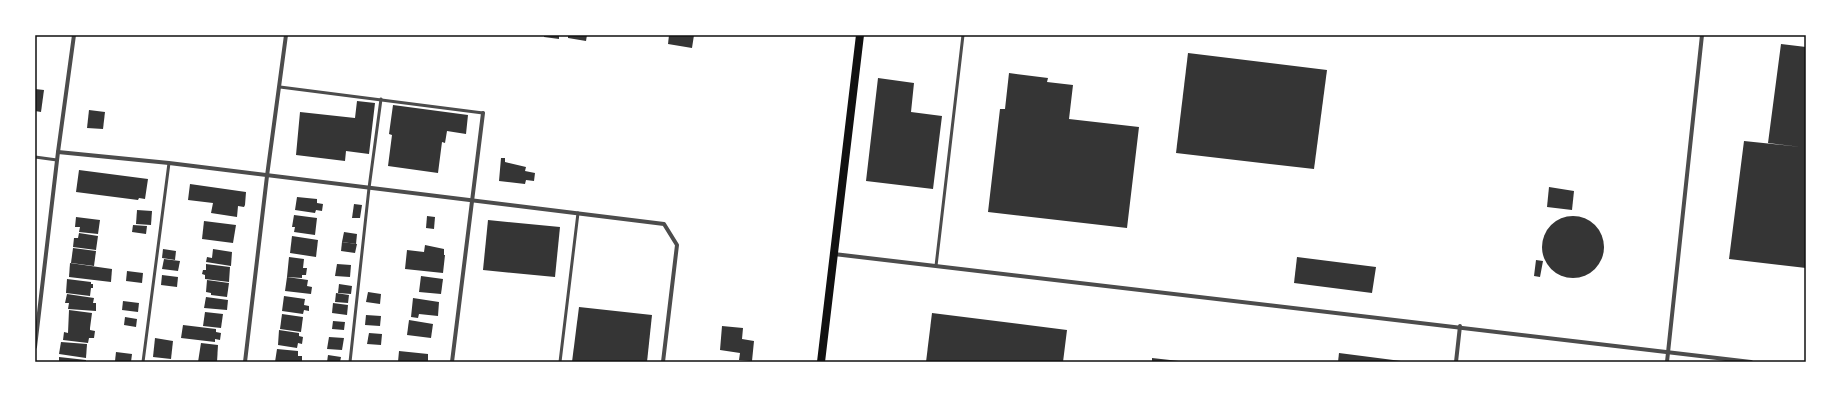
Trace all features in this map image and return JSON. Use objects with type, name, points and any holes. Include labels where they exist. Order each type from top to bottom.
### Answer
[{"type":"main road","points":[[821,362],[860,35]]},
{"type":"street","points":[[35,348],[57,160],[74,35]]},
{"type":"street","points":[[245,362],[267,176],[286,35]]},
{"type":"street","points":[[1667,362],[1702,35]]},
{"type":"street","points":[[452,362],[483,113]]},
{"type":"street","points":[[58,152],[169,163],[664,224],[677,245],[663,362]]},
{"type":"street","points":[[833,254],[1460,326],[1751,362]]},
{"type":"street","points":[[1456,362],[1460,326]]},
{"type":"lane","points":[[936,266],[963,35]]},
{"type":"lane","points":[[280,87],[483,113]]},
{"type":"lane","points":[[350,362],[369,188],[381,99]]},
{"type":"lane","points":[[35,157],[57,160]]},
{"type":"lane","points":[[143,362],[169,163]]},
{"type":"lane","points":[[560,362],[578,213]]},
{"type":"building","points":[[544,35],[559,35],[559,39],[544,37]]},
{"type":"building","points":[[568,35],[587,35],[586,41],[568,38]]},
{"type":"building","points":[[669,35],[694,35],[692,48],[668,44]]},
{"type":"building","points":[[1781,44],[1806,47],[1806,268],[1729,259],[1744,141],[1801,147],[1768,143]]},
{"type":"building","points":[[1188,53],[1327,70],[1314,169],[1176,153]]},
{"type":"building","points":[[1009,73],[1048,78],[1047,82],[1073,85],[1069,119],[1139,127],[1127,228],[988,212],[1000,109],[1005,109]]},
{"type":"building","points":[[878,78],[914,83],[911,112],[942,116],[933,189],[866,181]]},
{"type":"building","points":[[35,89],[44,90],[41,112],[35,111]]},
{"type":"building","points":[[357,101],[375,103],[369,154],[346,151],[345,161],[296,155],[300,112],[355,118]]},
{"type":"building","points":[[393,105],[468,115],[466,134],[447,131],[445,143],[442,142],[438,173],[388,166],[392,135],[389,134]]},
{"type":"building","points":[[89,110],[105,112],[103,129],[87,128]]},
{"type":"building","points":[[501,158],[505,158],[505,162],[526,167],[525,171],[535,173],[534,181],[526,180],[525,184],[499,181]]},
{"type":"building","points":[[79,170],[148,179],[145,199],[139,198],[138,200],[76,192]]},
{"type":"building","points":[[190,184],[246,192],[245,205],[244,207],[238,206],[237,217],[211,213],[213,203],[188,200]]},
{"type":"building","points":[[1549,187],[1574,191],[1572,210],[1547,207]]},
{"type":"building","points":[[297,197],[317,199],[317,203],[323,204],[322,211],[316,210],[315,213],[295,210]]},
{"type":"building","points":[[354,204],[362,205],[360,218],[352,218]]},
{"type":"building","points":[[137,210],[152,211],[151,225],[136,224]]},
{"type":"building","points":[[294,215],[317,218],[315,235],[294,232],[295,227],[292,227]]},
{"type":"building","points":[[427,216],[435,217],[434,229],[426,228]]},
{"type":"building","points":[[1573,216],[1590,221],[1595,225],[1599,230],[1604,247],[1599,264],[1595,269],[1590,273],[1573,278],[1556,273],[1551,269],[1547,264],[1542,247],[1547,230],[1551,225],[1556,221]]},
{"type":"building","points":[[76,217],[100,220],[98,234],[79,232],[80,227],[75,227]]},
{"type":"building","points":[[488,220],[560,227],[555,277],[483,270]]},
{"type":"building","points":[[204,221],[236,225],[233,243],[202,239]]},
{"type":"building","points":[[133,225],[147,226],[146,234],[132,232]]},
{"type":"building","points":[[344,232],[357,234],[356,244],[342,242]]},
{"type":"building","points":[[79,233],[98,236],[96,250],[73,247],[74,238],[78,238]]},
{"type":"building","points":[[292,236],[318,240],[316,257],[290,253]]},
{"type":"building","points":[[342,242],[357,244],[355,253],[341,251]]},
{"type":"building","points":[[425,245],[444,249],[445,255],[443,273],[405,269],[407,250],[424,252]]},
{"type":"building","points":[[73,248],[96,251],[94,266],[71,263]]},
{"type":"building","points":[[163,249],[176,251],[175,260],[162,258]]},
{"type":"building","points":[[213,249],[232,252],[231,266],[206,262],[207,257],[212,258]]},
{"type":"building","points":[[289,257],[304,259],[303,268],[307,268],[306,275],[302,275],[302,278],[287,277]]},
{"type":"building","points":[[1297,257],[1376,267],[1372,293],[1294,283]]},
{"type":"building","points":[[164,259],[180,261],[178,271],[162,269]]},
{"type":"building","points":[[1536,260],[1543,261],[1540,277],[1534,276]]},
{"type":"building","points":[[70,263],[112,269],[111,282],[69,277]]},
{"type":"building","points":[[206,264],[230,267],[229,282],[205,279],[205,275],[202,274],[203,270],[206,270]]},
{"type":"building","points":[[337,264],[351,265],[350,277],[335,276]]},
{"type":"building","points":[[127,271],[143,273],[142,283],[126,281]]},
{"type":"building","points":[[162,275],[178,277],[177,287],[161,285]]},
{"type":"building","points":[[421,276],[443,279],[441,294],[419,292]]},
{"type":"building","points":[[287,277],[308,280],[307,286],[312,287],[311,294],[285,291]]},
{"type":"building","points":[[67,279],[91,282],[91,284],[93,284],[93,288],[91,288],[90,296],[66,293]]},
{"type":"building","points":[[207,280],[229,283],[227,297],[211,295],[211,293],[206,292]]},
{"type":"building","points":[[339,284],[352,286],[351,294],[338,293]]},
{"type":"building","points":[[368,292],[381,294],[380,304],[366,302]]},
{"type":"building","points":[[336,293],[349,295],[348,303],[335,302]]},
{"type":"building","points":[[67,294],[94,298],[93,303],[96,303],[96,311],[68,309],[69,303],[65,303]]},
{"type":"building","points":[[284,296],[305,299],[304,305],[309,306],[309,311],[304,310],[303,314],[282,311]]},
{"type":"building","points":[[206,297],[228,300],[227,310],[204,308]]},
{"type":"building","points":[[413,298],[439,302],[438,316],[419,314],[418,318],[411,317]]},
{"type":"building","points":[[123,301],[139,303],[138,312],[122,310]]},
{"type":"building","points":[[333,303],[348,305],[347,315],[332,313]]},
{"type":"building","points":[[579,307],[652,315],[647,362],[572,362]]},
{"type":"building","points":[[69,310],[92,313],[90,330],[95,331],[94,338],[89,338],[88,343],[63,340],[64,332],[68,333]]},
{"type":"building","points":[[205,312],[223,314],[221,328],[203,326]]},
{"type":"building","points":[[932,313],[1067,330],[1063,362],[926,362]]},
{"type":"building","points":[[282,314],[303,317],[301,332],[280,329]]},
{"type":"building","points":[[366,315],[381,316],[380,326],[365,325]]},
{"type":"building","points":[[125,317],[137,319],[136,327],[124,325]]},
{"type":"building","points":[[409,320],[433,324],[431,338],[407,335]]},
{"type":"building","points":[[333,321],[345,322],[344,330],[332,329]]},
{"type":"building","points":[[183,325],[216,329],[216,332],[221,333],[220,340],[215,339],[215,342],[181,338]]},
{"type":"building","points":[[722,326],[743,328],[742,339],[754,341],[752,361],[739,360],[740,353],[720,350]]},
{"type":"building","points":[[279,330],[299,333],[299,336],[303,337],[302,344],[298,343],[297,348],[278,345]]},
{"type":"building","points":[[369,333],[382,334],[381,345],[367,344]]},
{"type":"building","points":[[329,337],[344,338],[342,350],[327,349]]},
{"type":"building","points":[[155,338],[173,341],[171,359],[153,357]]},
{"type":"building","points":[[61,342],[87,344],[86,358],[59,354]]},
{"type":"building","points":[[201,343],[218,345],[217,362],[198,362]]},
{"type":"building","points":[[277,349],[298,351],[298,356],[302,356],[302,362],[275,362]]},
{"type":"building","points":[[399,351],[428,354],[428,362],[398,362]]},
{"type":"building","points":[[116,352],[132,354],[131,362],[115,361]]},
{"type":"building","points":[[1339,353],[1401,361],[1401,362],[1338,362]]},
{"type":"building","points":[[328,355],[341,357],[340,362],[327,362]]},
{"type":"building","points":[[59,357],[86,360],[86,362],[59,362]]},
{"type":"building","points":[[1152,358],[1179,361],[1179,362],[1152,362]]}]
